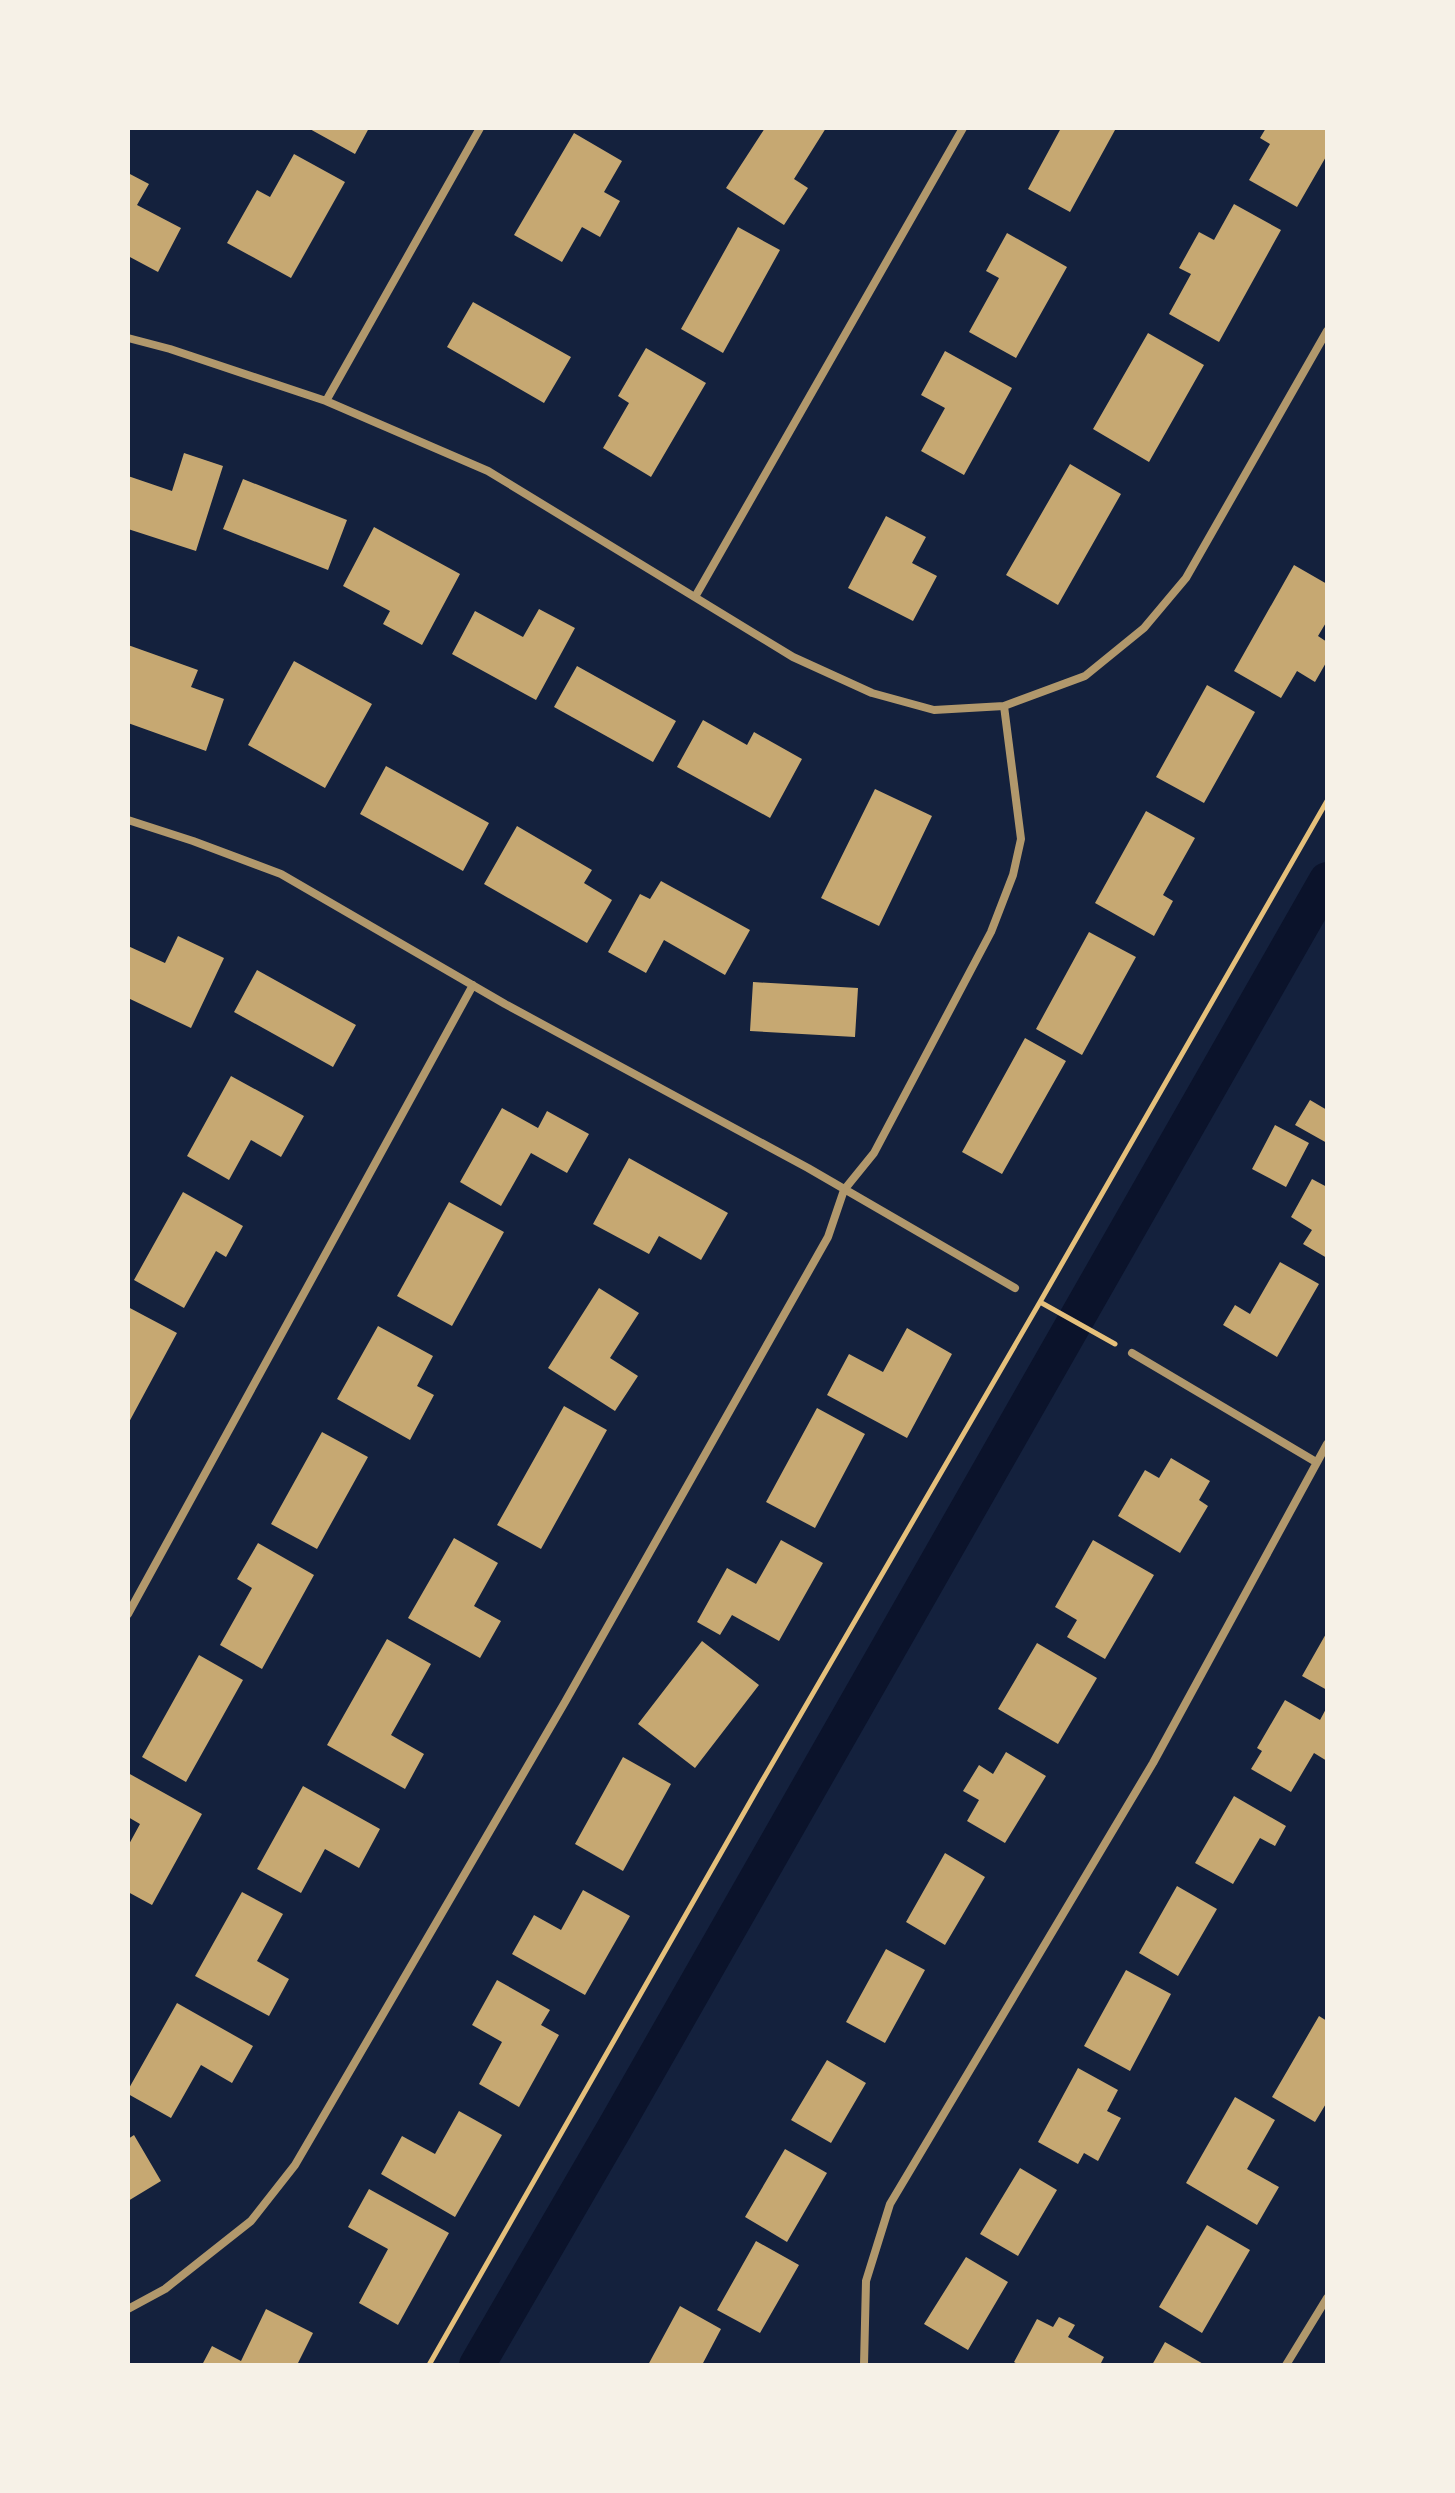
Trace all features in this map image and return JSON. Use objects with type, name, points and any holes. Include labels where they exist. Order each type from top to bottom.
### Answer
[{"type":"street","points":[[326,401],[480,128]]},
{"type":"street","points":[[695,597],[963,128]]},
{"type":"street","points":[[128,338],[326,401],[488,471],[793,657],[872,693],[934,710],[1004,706],[1085,676],[1144,628],[1186,578],[1327,331]]},
{"type":"street","points":[[128,2309],[165,2289],[251,2221],[295,2165],[565,1702],[813,1264],[828,1237],[844,1190],[874,1153],[991,932],[1013,875],[1021,839],[1004,706]]},
{"type":"street","points":[[128,820],[281,874],[473,985],[808,1168],[1015,1288]]},
{"type":"street","points":[[128,1614],[473,985]]},
{"type":"street","points":[[1132,1353],[1316,1462]]},
{"type":"street","points":[[864,2365],[866,2281],[890,2204],[1153,1763],[1327,1444]]},
{"type":"street","points":[[1286,2365],[1327,2298]]},
{"type":"path","points":[[429,2365],[678,1926],[1191,1042],[1327,801]]},
{"type":"path","points":[[1040,1302],[1096,1334]]},
{"type":"building","points":[[308,128],[369,128],[355,154]]},
{"type":"building","points":[[765,128],[826,128],[794,179],[808,188],[784,225],[726,188]]},
{"type":"building","points":[[1061,128],[1115,130],[1070,212],[1028,189]]},
{"type":"building","points":[[1266,128],[1327,128],[1327,155],[1297,207],[1249,180],[1270,144],[1260,138]]},
{"type":"building","points":[[574,133],[622,161],[604,192],[620,201],[600,237],[582,227],[562,262],[514,235]]},
{"type":"building","points":[[294,154],[345,182],[291,278],[227,243],[257,190],[270,197]]},
{"type":"building","points":[[128,173],[149,184],[137,205],[181,228],[158,272],[128,256]]},
{"type":"building","points":[[1234,204],[1281,230],[1219,342],[1169,314],[1191,274],[1179,268],[1199,232],[1214,240]]},
{"type":"building","points":[[738,227],[780,250],[723,353],[681,329]]},
{"type":"building","points":[[1007,233],[1067,267],[1016,358],[969,332],[999,278],[986,271]]},
{"type":"building","points":[[473,302],[571,357],[544,403],[447,347]]},
{"type":"building","points":[[1148,333],[1204,365],[1149,462],[1093,429]]},
{"type":"building","points":[[646,348],[706,383],[651,477],[603,448],[629,403],[618,396]]},
{"type":"building","points":[[945,351],[1012,388],[964,475],[921,451],[945,408],[921,395]]},
{"type":"building","points":[[184,453],[223,466],[196,551],[128,529],[128,476],[172,491]]},
{"type":"building","points":[[1070,464],[1121,494],[1058,605],[1006,575]]},
{"type":"building","points":[[243,479],[347,520],[328,570],[223,529]]},
{"type":"building","points":[[886,516],[926,537],[912,563],[937,576],[913,621],[848,588]]},
{"type":"building","points":[[374,527],[460,574],[422,645],[383,624],[390,611],[343,586]]},
{"type":"building","points":[[1294,565],[1327,584],[1327,621],[1318,636],[1327,642],[1327,661],[1315,682],[1297,671],[1281,698],[1234,671]]},
{"type":"building","points":[[539,609],[575,628],[536,700],[452,654],[475,611],[523,637]]},
{"type":"building","points":[[128,645],[198,670],[191,687],[224,699],[206,751],[128,723]]},
{"type":"building","points":[[294,661],[372,704],[325,788],[248,745]]},
{"type":"building","points":[[577,666],[676,721],[653,762],[554,707]]},
{"type":"building","points":[[1207,685],[1255,712],[1204,803],[1156,777]]},
{"type":"building","points":[[703,720],[747,745],[754,732],[802,759],[770,818],[677,767]]},
{"type":"building","points":[[386,766],[489,823],[463,871],[360,814]]},
{"type":"building","points":[[875,789],[932,816],[879,926],[821,898]]},
{"type":"building","points":[[1146,811],[1195,838],[1163,895],[1173,901],[1154,936],[1095,903]]},
{"type":"building","points":[[517,826],[592,870],[584,883],[612,900],[587,943],[484,884]]},
{"type":"building","points":[[661,881],[750,930],[725,975],[664,940],[646,973],[608,952],[640,894],[650,899]]},
{"type":"building","points":[[1089,932],[1136,957],[1082,1055],[1036,1029]]},
{"type":"building","points":[[178,936],[224,958],[191,1028],[128,998],[128,946],[165,963]]},
{"type":"building","points":[[257,970],[356,1025],[333,1067],[234,1012]]},
{"type":"building","points":[[753,982],[858,988],[855,1037],[750,1031]]},
{"type":"building","points":[[1025,1038],[1066,1061],[1002,1174],[962,1152]]},
{"type":"building","points":[[231,1076],[304,1116],[281,1157],[251,1140],[229,1180],[187,1156]]},
{"type":"building","points":[[1310,1100],[1327,1110],[1327,1143],[1295,1125]]},
{"type":"building","points":[[502,1108],[538,1128],[547,1111],[589,1134],[567,1173],[531,1153],[501,1206],[460,1182]]},
{"type":"building","points":[[1275,1125],[1309,1143],[1286,1187],[1252,1169]]},
{"type":"building","points":[[629,1158],[728,1213],[701,1260],[659,1236],[649,1254],[593,1224]]},
{"type":"building","points":[[1312,1179],[1327,1187],[1327,1258],[1303,1244],[1312,1230],[1291,1217]]},
{"type":"building","points":[[183,1192],[243,1226],[226,1257],[216,1251],[184,1308],[134,1280]]},
{"type":"building","points":[[449,1202],[504,1232],[452,1326],[397,1296]]},
{"type":"building","points":[[1280,1262],[1319,1284],[1277,1357],[1223,1325],[1235,1305],[1250,1314]]},
{"type":"building","points":[[599,1288],[639,1313],[610,1358],[638,1376],[615,1411],[548,1368]]},
{"type":"building","points":[[128,1307],[177,1333],[128,1424]]},
{"type":"building","points":[[378,1326],[433,1356],[417,1386],[434,1395],[410,1440],[337,1399]]},
{"type":"building","points":[[907,1328],[952,1354],[907,1438],[827,1395],[849,1354],[883,1372]]},
{"type":"building","points":[[564,1406],[607,1430],[541,1549],[497,1525]]},
{"type":"building","points":[[817,1408],[865,1434],[815,1528],[766,1502]]},
{"type":"building","points":[[322,1432],[368,1457],[317,1549],[271,1524]]},
{"type":"building","points":[[1171,1458],[1210,1481],[1199,1500],[1208,1506],[1180,1553],[1118,1516],[1145,1470],[1159,1478]]},
{"type":"building","points":[[454,1538],[498,1563],[474,1606],[501,1621],[480,1658],[408,1618]]},
{"type":"building","points":[[781,1540],[823,1563],[779,1641],[732,1615],[720,1635],[697,1622],[727,1568],[756,1584]]},
{"type":"building","points":[[1093,1540],[1154,1575],[1105,1659],[1067,1637],[1077,1620],[1055,1607]]},
{"type":"building","points":[[258,1543],[314,1575],[262,1669],[220,1645],[252,1588],[237,1579]]},
{"type":"building","points":[[1327,1632],[1327,1690],[1302,1676]]},
{"type":"building","points":[[387,1639],[431,1664],[391,1735],[424,1754],[405,1789],[327,1745]]},
{"type":"building","points":[[702,1641],[759,1685],[695,1768],[638,1724]]},
{"type":"building","points":[[1037,1643],[1097,1678],[1058,1744],[998,1709]]},
{"type":"building","points":[[199,1655],[243,1680],[186,1782],[142,1757]]},
{"type":"building","points":[[1285,1700],[1320,1720],[1327,1707],[1327,1761],[1314,1753],[1291,1792],[1251,1769],[1262,1751],[1257,1748]]},
{"type":"building","points":[[1006,1752],[1046,1776],[1005,1843],[967,1821],[979,1800],[963,1791],[979,1765],[993,1774]]},
{"type":"building","points":[[623,1757],[671,1784],[623,1871],[575,1844]]},
{"type":"building","points":[[128,1773],[202,1814],[152,1905],[128,1892],[128,1846],[140,1824],[128,1817]]},
{"type":"building","points":[[303,1786],[380,1829],[359,1868],[325,1849],[301,1893],[257,1869]]},
{"type":"building","points":[[1234,1796],[1286,1826],[1275,1846],[1260,1838],[1233,1884],[1195,1863]]},
{"type":"building","points":[[945,1853],[985,1877],[945,1945],[906,1922]]},
{"type":"building","points":[[1177,1886],[1217,1909],[1178,1976],[1139,1953]]},
{"type":"building","points":[[583,1890],[630,1916],[585,1995],[512,1954],[534,1915],[561,1930]]},
{"type":"building","points":[[242,1892],[283,1914],[257,1961],[289,1979],[269,2016],[195,1976]]},
{"type":"building","points":[[886,1949],[925,1970],[885,2043],[846,2022]]},
{"type":"building","points":[[1126,1970],[1171,1994],[1130,2071],[1084,2046]]},
{"type":"building","points":[[497,1980],[550,2010],[541,2025],[559,2035],[519,2107],[479,2084],[502,2042],[472,2025]]},
{"type":"building","points":[[177,2003],[253,2046],[232,2083],[201,2065],[171,2118],[128,2094],[128,2090]]},
{"type":"building","points":[[1319,2016],[1327,2021],[1327,2102],[1315,2122],[1272,2097]]},
{"type":"building","points":[[827,2060],[866,2083],[831,2143],[791,2120]]},
{"type":"building","points":[[1078,2068],[1118,2090],[1107,2111],[1121,2118],[1098,2161],[1084,2153],[1078,2164],[1038,2142]]},
{"type":"building","points":[[1235,2097],[1275,2120],[1247,2169],[1279,2187],[1257,2225],[1186,2183]]},
{"type":"building","points":[[459,2111],[502,2135],[455,2217],[381,2174],[402,2136],[435,2154]]},
{"type":"building","points":[[134,2135],[161,2181],[128,2201],[128,2139]]},
{"type":"building","points":[[785,2149],[827,2173],[787,2242],[745,2217]]},
{"type":"building","points":[[1020,2168],[1057,2190],[1018,2256],[980,2234]]},
{"type":"building","points":[[369,2189],[449,2233],[398,2325],[359,2303],[388,2249],[348,2227]]},
{"type":"building","points":[[1207,2225],[1250,2250],[1202,2333],[1159,2307]]},
{"type":"building","points":[[756,2241],[799,2265],[760,2333],[717,2310]]},
{"type":"building","points":[[966,2257],[1008,2282],[968,2350],[924,2324]]},
{"type":"building","points":[[680,2306],[721,2329],[702,2365],[648,2365]]},
{"type":"building","points":[[266,2309],[313,2333],[297,2365],[202,2365],[212,2346],[241,2361]]},
{"type":"building","points":[[1059,2317],[1075,2325],[1068,2337],[1104,2357],[1100,2365],[1019,2365],[1014,2362],[1037,2319],[1053,2327]]},
{"type":"building","points":[[1165,2342],[1205,2365],[1152,2365]]},
{"type":"waterway","points":[[477,2365],[1327,880]]}]
